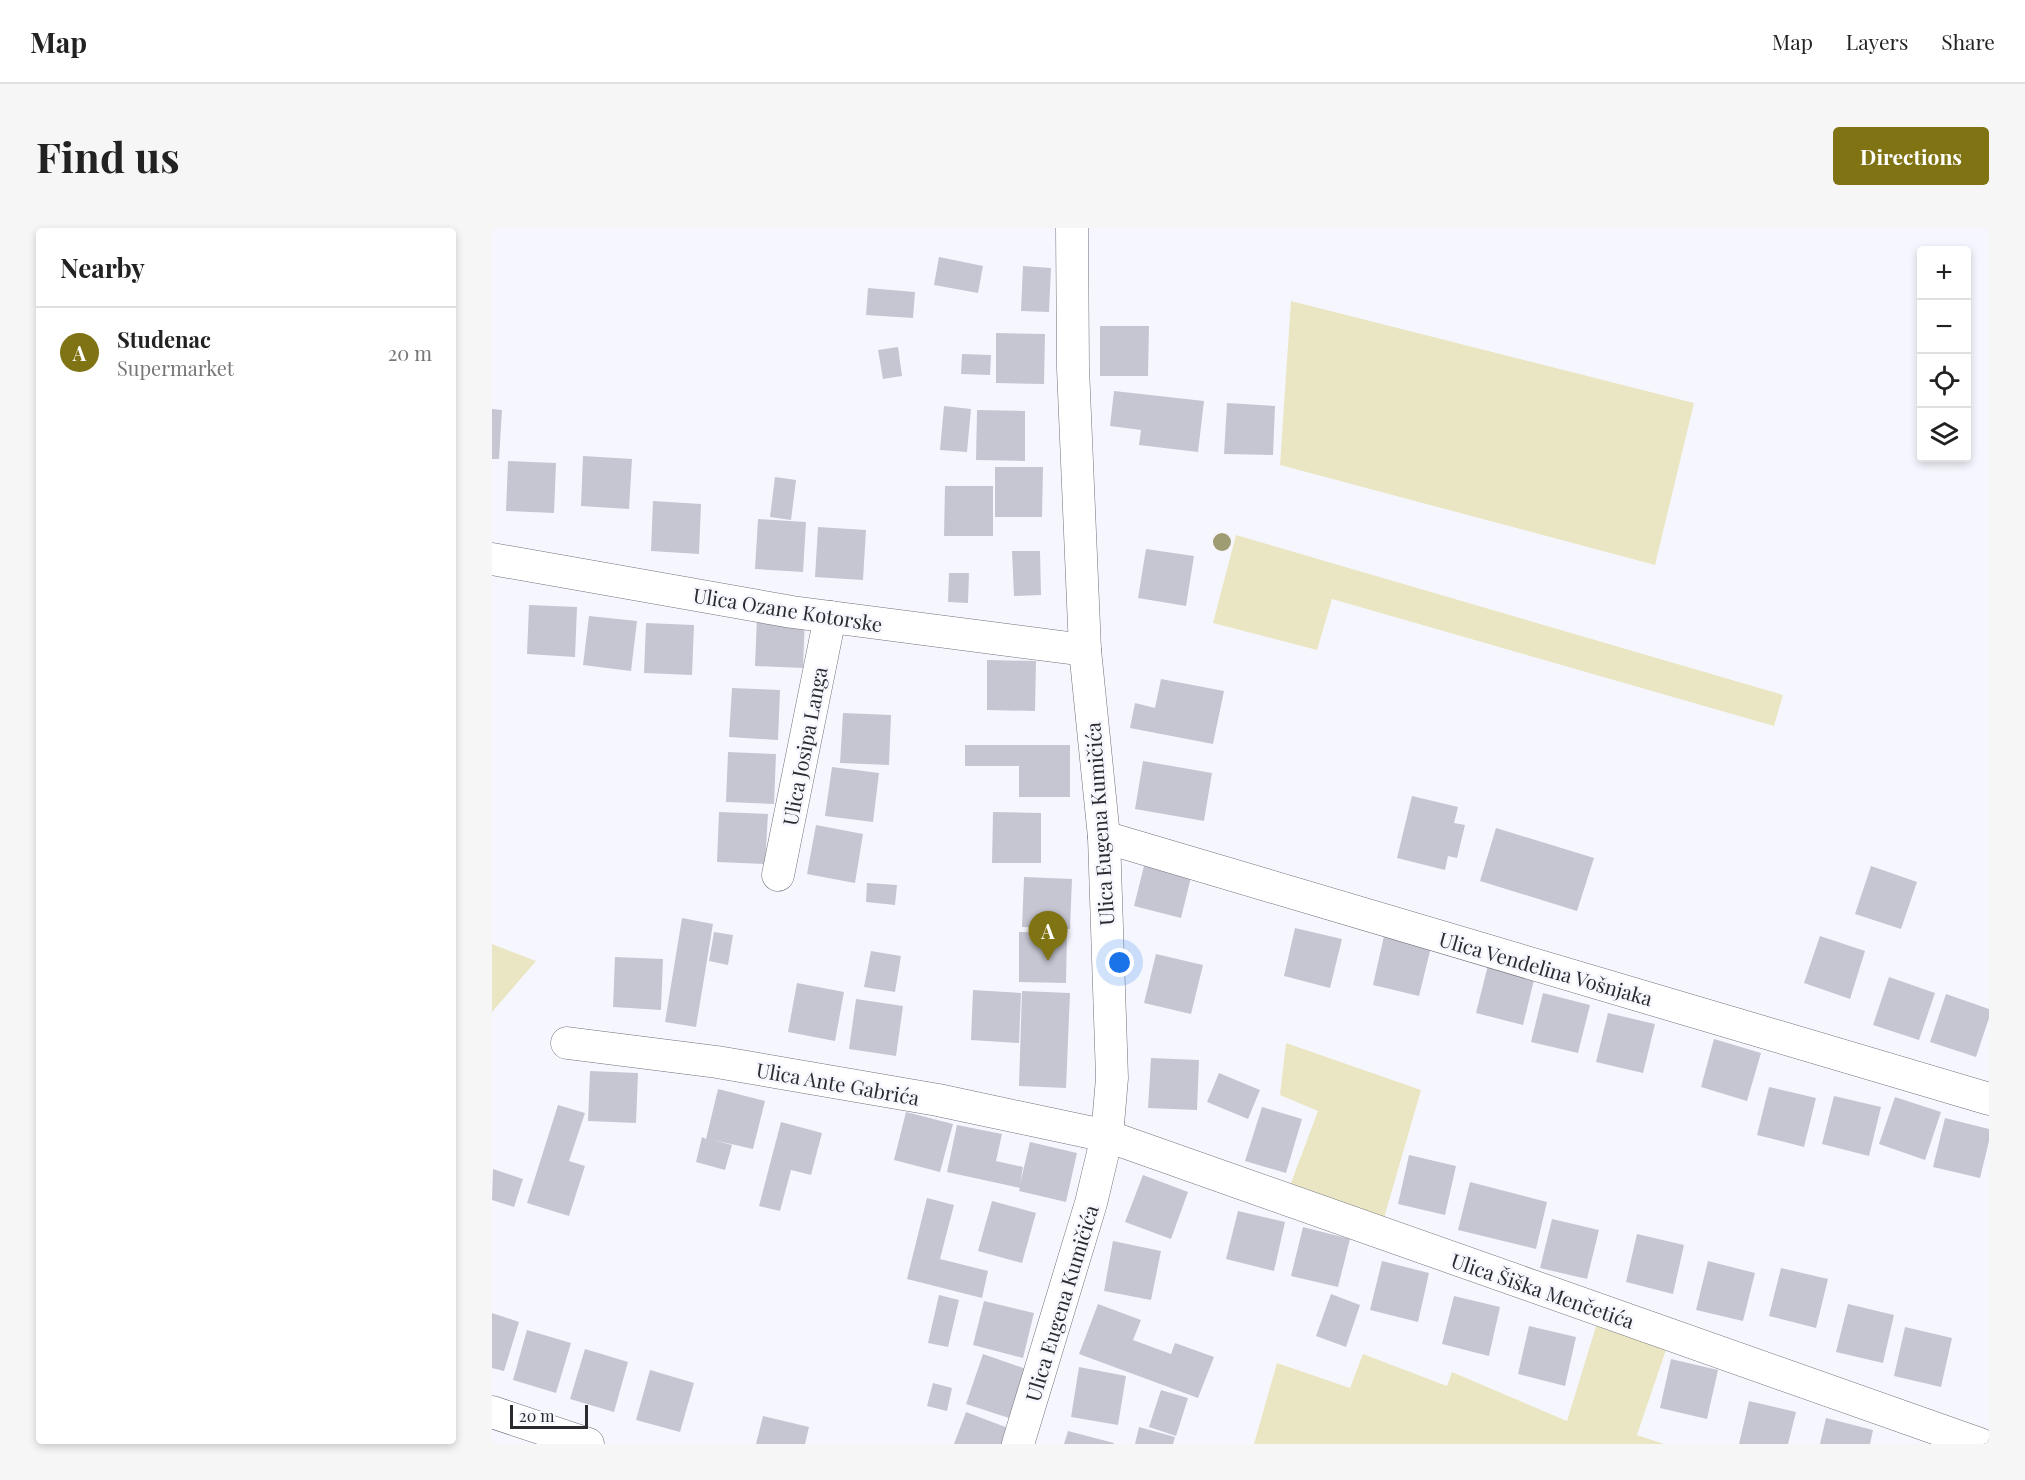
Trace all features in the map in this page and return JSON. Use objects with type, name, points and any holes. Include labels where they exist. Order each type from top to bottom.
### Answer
[{"type":"street","name":"Ulica Eugena Kumičića","points":[[1018,1444],[1091,1203],[1107,1136],[1112,1078],[1104,837],[1085,650],[1073,368],[1072,228]]},
{"type":"street","name":"Ulica Ozane Kotorske","points":[[492,559],[792,612],[1085,650]]},
{"type":"street","name":"Ulica Josipa Langa","points":[[778,875],[830,617]]},
{"type":"street","name":"Ulica Vendelina Vošnjaka","points":[[1104,837],[1989,1099]]},
{"type":"street","name":"Ulica Ante Gabrića","points":[[567,1044],[717,1062],[938,1100],[1107,1136]]},
{"type":"street","name":"Ulica Šiška Menčetića","points":[[1107,1136],[1980,1444]]},
{"type":"street","points":[[492,1412],[588,1444]]},
{"type":"shaded area","points":[[1291,301],[1694,403],[1655,565],[1280,465]]},
{"type":"shaded area","points":[[1236,535],[1783,695],[1774,726],[1332,599],[1317,650],[1213,623]]},
{"type":"shaded area","points":[[492,944],[536,961],[492,1012]]},
{"type":"shaded area","points":[[1286,1043],[1421,1090],[1380,1232],[1285,1199],[1318,1111],[1280,1095]]},
{"type":"shaded area","points":[[1601,1310],[1671,1335],[1637,1435],[1664,1444],[1254,1444],[1277,1363],[1350,1388],[1363,1354],[1447,1386],[1452,1372],[1567,1421]]},
{"type":"building","points":[[939,257],[983,266],[978,293],[934,285]]},
{"type":"building","points":[[1023,266],[1051,268],[1049,312],[1021,311]]},
{"type":"building","points":[[868,288],[915,292],[913,318],[866,315]]},
{"type":"building","points":[[1100,326],[1149,326],[1148,376],[1100,376]]},
{"type":"building","points":[[996,333],[1045,334],[1044,384],[996,383]]},
{"type":"building","points":[[898,347],[902,376],[883,379],[878,350]]},
{"type":"building","points":[[962,354],[991,355],[990,375],[961,374]]},
{"type":"building","points":[[1114,391],[1204,401],[1198,452],[1139,445],[1141,430],[1110,426]]},
{"type":"building","points":[[1227,403],[1275,406],[1273,455],[1224,454]]},
{"type":"building","points":[[944,406],[971,409],[967,452],[940,450]]},
{"type":"building","points":[[492,409],[502,410],[499,459],[492,459]]},
{"type":"building","points":[[977,410],[1025,411],[1025,461],[976,460]]},
{"type":"building","points":[[583,456],[632,459],[629,509],[581,506]]},
{"type":"building","points":[[508,461],[556,463],[554,513],[506,511]]},
{"type":"building","points":[[995,467],[1043,467],[1042,517],[995,517]]},
{"type":"building","points":[[775,477],[796,480],[791,520],[770,517]]},
{"type":"building","points":[[945,486],[993,486],[993,536],[944,536]]},
{"type":"building","points":[[653,501],[701,504],[699,554],[651,551]]},
{"type":"building","points":[[758,519],[806,522],[803,572],[755,569]]},
{"type":"building","points":[[818,527],[866,530],[863,580],[815,577]]},
{"type":"building","points":[[1146,549],[1194,556],[1186,606],[1138,598]]},
{"type":"building","points":[[1012,551],[1040,551],[1041,595],[1014,596]]},
{"type":"building","points":[[949,573],[969,573],[968,603],[948,602]]},
{"type":"building","points":[[529,605],[577,607],[575,657],[527,654]]},
{"type":"building","points":[[589,616],[637,621],[631,671],[583,665]]},
{"type":"building","points":[[757,616],[805,618],[803,668],[755,666]]},
{"type":"building","points":[[646,623],[694,625],[692,675],[644,673]]},
{"type":"building","points":[[987,660],[1036,661],[1035,711],[987,710]]},
{"type":"building","points":[[1161,679],[1224,691],[1213,744],[1130,728],[1135,703],[1155,708]]},
{"type":"building","points":[[732,688],[780,690],[778,740],[729,737]]},
{"type":"building","points":[[843,713],[891,715],[889,765],[840,763]]},
{"type":"building","points":[[965,745],[1070,745],[1070,797],[1019,797],[1019,766],[965,766]]},
{"type":"building","points":[[728,752],[776,754],[774,804],[726,802]]},
{"type":"building","points":[[1143,761],[1212,773],[1204,821],[1135,809]]},
{"type":"building","points":[[832,767],[879,773],[873,822],[825,816]]},
{"type":"building","points":[[1412,796],[1458,807],[1454,823],[1465,825],[1457,858],[1448,856],[1445,870],[1397,858]]},
{"type":"building","points":[[719,812],[768,814],[765,864],[717,862]]},
{"type":"building","points":[[993,812],[1041,813],[1041,863],[992,863]]},
{"type":"building","points":[[816,825],[863,834],[855,883],[807,874]]},
{"type":"building","points":[[1496,828],[1594,858],[1577,911],[1480,881]]},
{"type":"building","points":[[1146,858],[1193,869],[1181,918],[1134,906]]},
{"type":"building","points":[[1871,866],[1917,882],[1901,929],[1855,914]]},
{"type":"building","points":[[1024,877],[1072,879],[1070,929],[1022,927]]},
{"type":"building","points":[[867,883],[897,885],[895,905],[866,902]]},
{"type":"building","points":[[682,918],[713,924],[696,1027],[665,1022]]},
{"type":"building","points":[[1295,928],[1342,939],[1330,988],[1284,976]]},
{"type":"building","points":[[714,932],[733,935],[728,965],[709,961]]},
{"type":"building","points":[[1019,932],[1067,933],[1066,983],[1019,982]]},
{"type":"building","points":[[1384,936],[1431,947],[1419,996],[1373,985]]},
{"type":"building","points":[[1820,936],[1865,951],[1850,999],[1804,983]]},
{"type":"building","points":[[871,951],[901,956],[895,992],[864,987]]},
{"type":"building","points":[[1156,954],[1203,965],[1191,1014],[1144,1003]]},
{"type":"building","points":[[615,957],[663,959],[661,1010],[613,1007]]},
{"type":"building","points":[[1488,965],[1535,976],[1523,1025],[1476,1013]]},
{"type":"building","points":[[1889,977],[1935,993],[1919,1040],[1873,1025]]},
{"type":"building","points":[[797,983],[844,992],[835,1041],[788,1032]]},
{"type":"building","points":[[973,990],[1021,993],[1019,1043],[971,1040]]},
{"type":"building","points":[[1022,991],[1070,993],[1066,1088],[1019,1086]]},
{"type":"building","points":[[1543,993],[1590,1005],[1578,1053],[1531,1042]]},
{"type":"building","points":[[1946,994],[1989,1009],[1989,1018],[1976,1057],[1930,1042]]},
{"type":"building","points":[[856,999],[903,1006],[896,1056],[849,1049]]},
{"type":"building","points":[[1608,1013],[1655,1024],[1643,1073],[1596,1062]]},
{"type":"building","points":[[1714,1039],[1761,1053],[1747,1101],[1701,1087]]},
{"type":"building","points":[[1151,1058],[1199,1060],[1197,1110],[1148,1108]]},
{"type":"building","points":[[590,1071],[638,1073],[636,1123],[588,1121]]},
{"type":"building","points":[[1219,1073],[1260,1090],[1248,1119],[1207,1102]]},
{"type":"building","points":[[1769,1087],[1816,1098],[1804,1147],[1757,1135]]},
{"type":"building","points":[[718,1089],[765,1101],[753,1149],[713,1140],[732,1145],[725,1170],[696,1162],[702,1137],[706,1139]]},
{"type":"building","points":[[1834,1096],[1881,1107],[1869,1156],[1822,1144]]},
{"type":"building","points":[[1895,1097],[1941,1112],[1925,1160],[1879,1144]]},
{"type":"building","points":[[558,1105],[585,1113],[569,1161],[585,1166],[569,1216],[527,1203]]},
{"type":"building","points":[[1262,1107],[1302,1119],[1286,1173],[1245,1161]]},
{"type":"building","points":[[906,1112],[953,1124],[940,1172],[894,1160]]},
{"type":"building","points":[[1945,1118],[1989,1129],[1989,1141],[1980,1178],[1933,1167]]},
{"type":"building","points":[[781,1122],[822,1133],[811,1175],[791,1170],[780,1211],[759,1206]]},
{"type":"building","points":[[957,1125],[1002,1134],[996,1161],[1023,1167],[1020,1184],[1030,1142],[1077,1153],[1066,1202],[1019,1191],[1020,1188],[947,1172]]},
{"type":"building","points":[[1409,1155],[1456,1166],[1445,1215],[1398,1204]]},
{"type":"building","points":[[493,1169],[523,1179],[514,1207],[492,1200]]},
{"type":"building","points":[[1143,1175],[1188,1192],[1171,1239],[1125,1222]]},
{"type":"building","points":[[1470,1182],[1547,1202],[1536,1249],[1458,1230]]},
{"type":"building","points":[[927,1198],[954,1205],[940,1259],[988,1271],[982,1298],[907,1279]]},
{"type":"building","points":[[992,1201],[1036,1213],[1022,1263],[978,1251]]},
{"type":"building","points":[[1238,1211],[1285,1222],[1274,1271],[1226,1259]]},
{"type":"building","points":[[1552,1219],[1599,1230],[1587,1279],[1540,1268]]},
{"type":"building","points":[[1303,1227],[1350,1239],[1338,1287],[1291,1276]]},
{"type":"building","points":[[1637,1234],[1684,1245],[1673,1294],[1626,1282]]},
{"type":"building","points":[[1113,1241],[1161,1251],[1151,1300],[1104,1291]]},
{"type":"building","points":[[1382,1261],[1429,1273],[1418,1322],[1370,1310]]},
{"type":"building","points":[[1708,1261],[1755,1273],[1743,1321],[1696,1310]]},
{"type":"building","points":[[1781,1268],[1828,1279],[1816,1328],[1769,1316]]},
{"type":"building","points":[[1331,1294],[1360,1305],[1346,1347],[1316,1336]]},
{"type":"building","points":[[939,1295],[959,1300],[948,1347],[928,1343]]},
{"type":"building","points":[[1454,1296],[1500,1307],[1489,1356],[1442,1344]]},
{"type":"building","points":[[984,1301],[1034,1313],[1023,1358],[973,1345]]},
{"type":"building","points":[[1098,1304],[1141,1320],[1133,1340],[1171,1354],[1175,1343],[1214,1357],[1198,1398],[1079,1354]]},
{"type":"building","points":[[1848,1304],[1894,1315],[1883,1363],[1836,1352]]},
{"type":"building","points":[[492,1313],[519,1322],[504,1371],[492,1368]]},
{"type":"building","points":[[1529,1326],[1576,1337],[1565,1386],[1518,1374]]},
{"type":"building","points":[[1905,1327],[1952,1338],[1941,1387],[1894,1376]]},
{"type":"building","points":[[527,1330],[571,1343],[556,1393],[513,1380]]},
{"type":"building","points":[[585,1349],[628,1362],[614,1412],[570,1399]]},
{"type":"building","points":[[983,1354],[1026,1369],[1009,1418],[966,1404]]},
{"type":"building","points":[[1671,1359],[1718,1370],[1707,1419],[1660,1408]]},
{"type":"building","points":[[1079,1367],[1126,1376],[1118,1425],[1071,1417]]},
{"type":"building","points":[[650,1370],[694,1383],[680,1432],[636,1420]]},
{"type":"building","points":[[933,1383],[952,1388],[947,1411],[927,1406]]},
{"type":"building","points":[[1161,1390],[1188,1398],[1176,1436],[1149,1427]]},
{"type":"building","points":[[1749,1401],[1796,1412],[1788,1444],[1739,1444]]},
{"type":"building","points":[[966,1412],[1008,1428],[1002,1444],[954,1444]]},
{"type":"building","points":[[763,1416],[809,1427],[805,1444],[756,1444]]},
{"type":"building","points":[[1826,1418],[1873,1430],[1870,1444],[1820,1444]]},
{"type":"building","points":[[1139,1427],[1175,1437],[1173,1444],[1135,1444]]},
{"type":"building","points":[[1068,1431],[1114,1443],[1064,1444]]},
{"type":"place","name":"Studenac","points":[[1048,961]]}]
